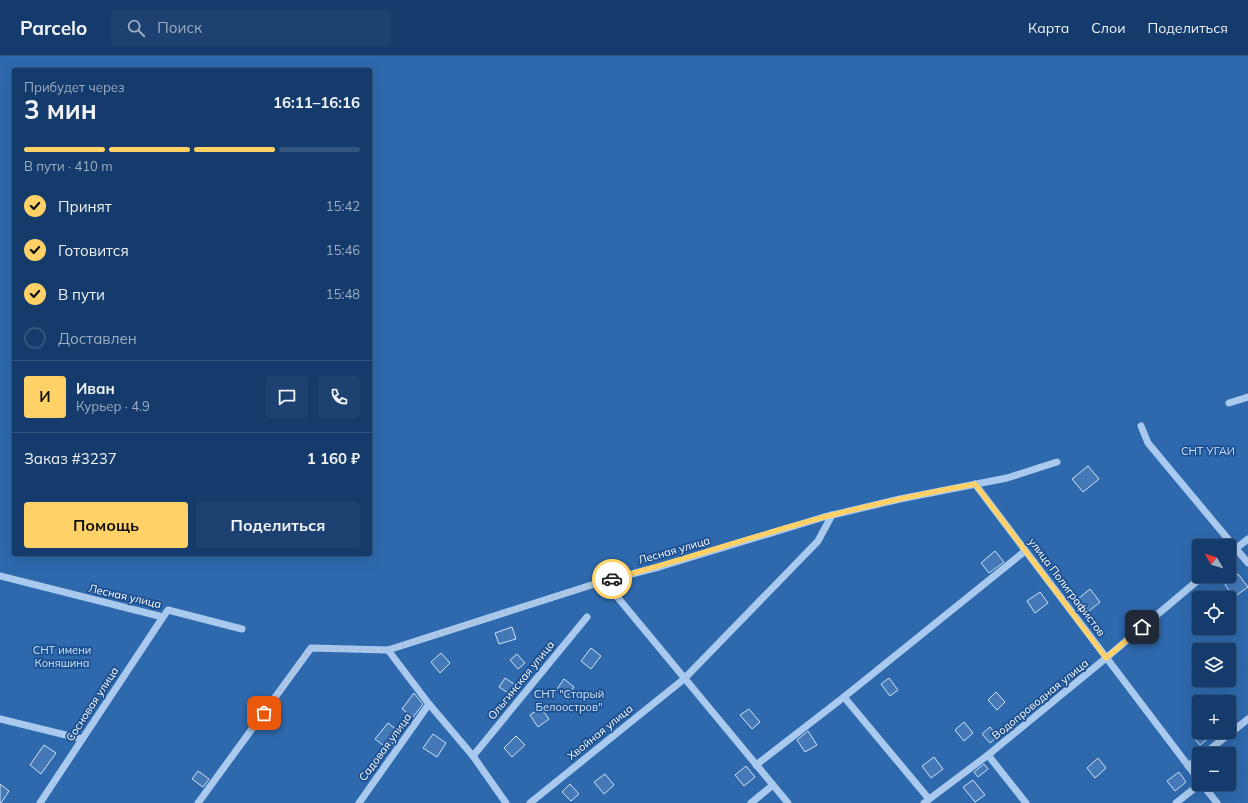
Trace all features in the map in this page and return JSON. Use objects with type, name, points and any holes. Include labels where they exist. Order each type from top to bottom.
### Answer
[{"type":"street","points":[[1229,403],[1248,397]]},
{"type":"street","points":[[1141,426],[1148,443],[1228,539]]},
{"type":"street","name":"Лесная улица","points":[[198,803],[311,648],[388,650],[604,581],[659,567],[832,515],[900,499],[1007,478],[1057,462]]},
{"type":"street","name":"улица Полиграфистов","points":[[975,484],[1192,771]]},
{"type":"street","name":"Хвойная улица","points":[[530,803],[684,679],[818,541],[832,515]]},
{"type":"street","points":[[1248,539],[1236,548],[1248,563]]},
{"type":"street","points":[[756,765],[844,697],[1025,551]]},
{"type":"street","name":"Лесная улица","points":[[0,576],[163,617],[168,610],[242,629]]},
{"type":"street","points":[[604,581],[788,803]]},
{"type":"street","name":"Водопроводная улица","points":[[927,801],[988,755],[1195,583]]},
{"type":"street","name":"Сосновая улица","points":[[40,803],[163,617]]},
{"type":"street","name":"Ольгинская улица","points":[[473,756],[587,617]]},
{"type":"street","points":[[388,650],[429,704],[473,756],[506,803]]},
{"type":"street","points":[[844,697],[927,801]]},
{"type":"street","name":"Садовая улица","points":[[359,803],[429,704]]},
{"type":"street","points":[[0,719],[82,739]]},
{"type":"street","points":[[1213,747],[1248,719]]},
{"type":"street","points":[[988,755],[1026,803]]},
{"type":"street","points":[[1188,766],[1192,763]]},
{"type":"street","points":[[752,803],[773,785]]},
{"type":"street","points":[[1176,803],[1192,791]]},
{"type":"street","points":[[1207,791],[1217,803]]},
{"type":"green space","points":[[0,56],[1248,56],[1248,803],[0,803]]},
{"type":"building","points":[[1088,466],[1099,479],[1083,492],[1072,479]]},
{"type":"building","points":[[995,551],[1004,562],[989,573],[981,563]]},
{"type":"building","points":[[1238,574],[1248,587],[1236,596],[1236,591],[1230,591],[1225,585],[1227,583],[1236,583],[1236,576]]},
{"type":"building","points":[[1090,589],[1100,602],[1089,611],[1078,599]]},
{"type":"building","points":[[1040,592],[1048,603],[1035,613],[1027,601]]},
{"type":"building","points":[[512,627],[516,639],[499,644],[495,633]]},
{"type":"building","points":[[591,648],[601,656],[591,669],[581,661]]},
{"type":"building","points":[[441,653],[450,663],[440,673],[431,662]]},
{"type":"building","points":[[517,654],[525,663],[518,669],[510,660]]},
{"type":"building","points":[[505,678],[517,686],[511,695],[499,687]]},
{"type":"building","points":[[889,678],[898,690],[890,696],[881,684]]},
{"type":"building","points":[[564,679],[574,687],[567,697],[557,689]]},
{"type":"building","points":[[996,692],[1005,702],[997,710],[988,700]]},
{"type":"building","points":[[414,693],[423,704],[413,717],[402,709]]},
{"type":"building","points":[[541,708],[549,719],[538,727],[530,715]]},
{"type":"building","points":[[749,709],[760,722],[752,729],[740,715]]},
{"type":"building","points":[[964,722],[973,733],[964,741],[955,730]]},
{"type":"building","points":[[388,723],[401,733],[388,749],[375,739]]},
{"type":"building","points":[[990,727],[998,736],[990,743],[982,734]]},
{"type":"building","points":[[808,731],[817,745],[805,752],[797,740]]},
{"type":"building","points":[[433,734],[446,743],[437,757],[423,748]]},
{"type":"building","points":[[516,736],[525,745],[512,757],[504,748]]},
{"type":"building","points":[[1195,739],[1207,739],[1200,745]]},
{"type":"building","points":[[44,745],[56,753],[41,774],[30,765]]},
{"type":"building","points":[[934,757],[943,769],[931,778],[922,766]]},
{"type":"building","points":[[1098,758],[1106,768],[1095,778],[1087,768]]},
{"type":"building","points":[[984,764],[988,769],[978,777],[974,772]]},
{"type":"building","points":[[746,766],[755,777],[744,786],[735,775]]},
{"type":"building","points":[[198,771],[209,779],[203,787],[192,779]]},
{"type":"building","points":[[1179,772],[1186,782],[1175,791],[1167,781]]},
{"type":"building","points":[[605,774],[614,785],[604,794],[594,782]]},
{"type":"building","points":[[973,780],[985,795],[975,802],[963,787]]},
{"type":"building","points":[[0,784],[9,791],[1,803],[0,803]]},
{"type":"building","points":[[570,784],[579,794],[571,801],[562,792]]},
{"type":"way so far","points":[[264,713],[311,648],[388,650],[612,579]]},
{"type":"route","points":[[612,579],[659,567],[824,517],[900,499],[975,484],[1106,658],[1142,627]]},
{"type":"park label","name":"СНТ УГАИ","points":[[1208,451]]},
{"type":"park label","name":"СНТ имени Коняшина","points":[[62,656]]},
{"type":"park label","name":"СНТ \"Старый Белоостров\"","points":[[569,700]]}]
